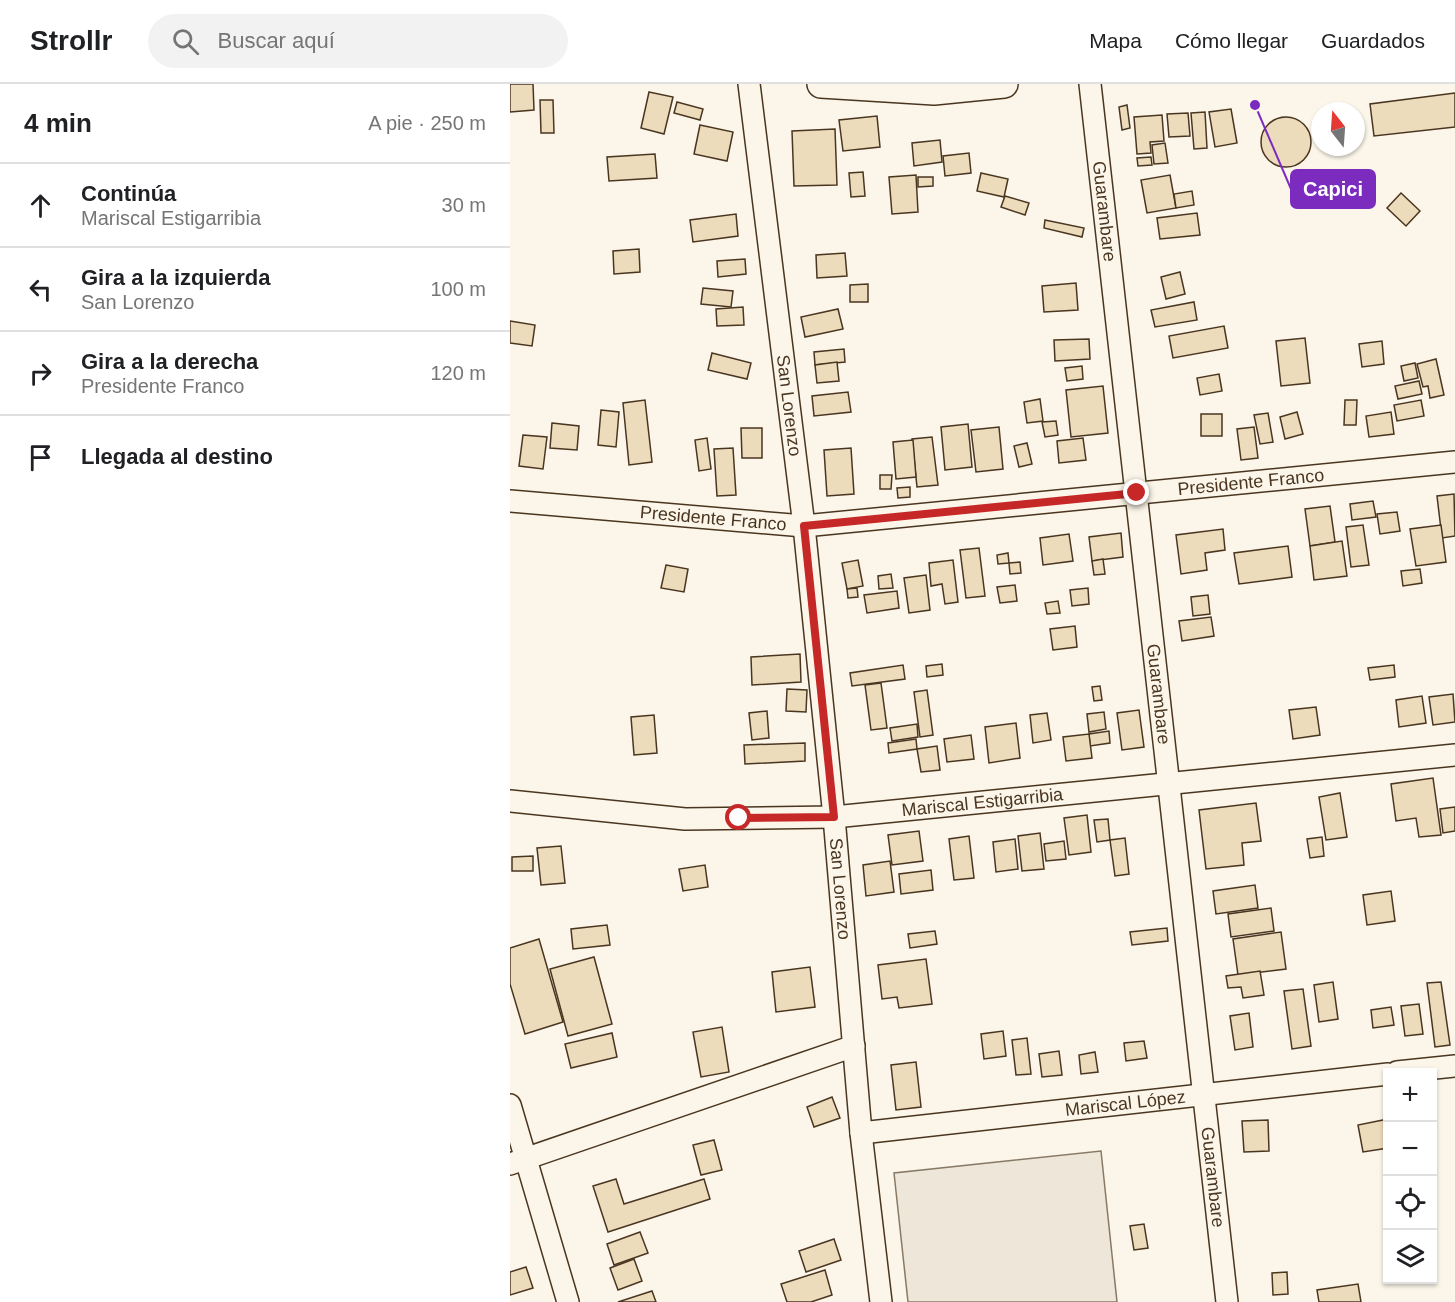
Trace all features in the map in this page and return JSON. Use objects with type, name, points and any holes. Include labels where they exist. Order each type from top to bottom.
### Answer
[{"type":"main road","points":[[821,84],[934,91],[1004,84]]},
{"type":"street","name":"San Lorenzo","points":[[749,84],[804,526],[834,817],[861,1133],[881,1302]]},
{"type":"street","name":"Guarambare","points":[[1090,84],[1227,1302]]},
{"type":"street","name":"Presidente Franco","points":[[510,501],[804,526],[1455,462]]},
{"type":"street","name":"Mariscal Estigarribia","points":[[510,801],[685,819],[834,817],[1169,781],[1455,755]]},
{"type":"street","points":[[519,1161],[854,1046]]},
{"type":"street","points":[[1436,1068],[1455,1066]]},
{"type":"street","name":"Mariscal López","points":[[861,1133],[1383,1075]]},
{"type":"street","points":[[510,1105],[519,1161],[568,1302]]},
{"type":"shaded area","points":[[1101,1151],[1117,1302],[908,1302],[894,1173]]},
{"type":"building","points":[[510,84],[533,84],[534,110],[510,112]]},
{"type":"building","points":[[649,92],[673,97],[664,134],[641,128]]},
{"type":"building","points":[[1455,93],[1455,127],[1374,136],[1370,104]]},
{"type":"building","points":[[540,100],[553,100],[554,133],[541,133]]},
{"type":"building","points":[[677,102],[703,109],[700,120],[674,113]]},
{"type":"building","points":[[1127,105],[1130,128],[1122,130],[1119,107]]},
{"type":"building","points":[[1231,109],[1237,143],[1215,147],[1209,112]]},
{"type":"building","points":[[1205,112],[1207,148],[1194,149],[1191,113]]},
{"type":"building","points":[[1188,113],[1190,136],[1169,137],[1167,114]]},
{"type":"building","points":[[1162,115],[1164,141],[1150,142],[1151,153],[1137,154],[1134,117]]},
{"type":"building","points":[[877,116],[880,147],[843,151],[839,120]]},
{"type":"building","points":[[1276,118],[1296,118],[1304,124],[1311,137],[1310,152],[1296,166],[1276,166],[1262,152],[1262,132]]},
{"type":"building","points":[[700,125],[733,132],[727,161],[694,154]]},
{"type":"building","points":[[835,129],[837,185],[794,186],[792,131]]},
{"type":"building","points":[[940,140],[942,162],[914,166],[912,143]]},
{"type":"building","points":[[1165,143],[1168,163],[1154,164],[1152,145]]},
{"type":"building","points":[[969,153],[971,173],[945,176],[943,156]]},
{"type":"building","points":[[655,154],[657,178],[609,181],[607,157]]},
{"type":"building","points":[[1151,157],[1152,165],[1138,166],[1137,158]]},
{"type":"building","points":[[863,172],[865,196],[851,197],[849,173]]},
{"type":"building","points":[[981,173],[1008,179],[1004,197],[977,191]]},
{"type":"building","points":[[916,175],[918,212],[892,214],[889,177]]},
{"type":"building","points":[[1170,175],[1176,208],[1147,213],[1141,180]]},
{"type":"building","points":[[918,177],[933,177],[933,186],[918,187]]},
{"type":"building","points":[[1192,191],[1194,205],[1176,208],[1174,194]]},
{"type":"building","points":[[1401,193],[1420,211],[1406,226],[1387,208]]},
{"type":"building","points":[[1005,196],[1029,203],[1025,215],[1001,207]]},
{"type":"building","points":[[1197,213],[1200,235],[1160,239],[1157,218]]},
{"type":"building","points":[[736,214],[738,236],[693,242],[690,220]]},
{"type":"building","points":[[1045,220],[1084,228],[1082,237],[1044,228]]},
{"type":"building","points":[[639,249],[640,272],[614,274],[613,251]]},
{"type":"building","points":[[845,253],[847,276],[817,278],[816,255]]},
{"type":"building","points":[[745,259],[746,274],[718,277],[717,261]]},
{"type":"building","points":[[1180,272],[1185,294],[1166,299],[1161,277]]},
{"type":"building","points":[[1076,283],[1078,310],[1044,312],[1042,286]]},
{"type":"building","points":[[868,284],[868,302],[850,302],[850,285]]},
{"type":"building","points":[[703,288],[733,291],[731,307],[701,304]]},
{"type":"building","points":[[1194,302],[1197,320],[1155,327],[1151,310]]},
{"type":"building","points":[[743,307],[744,325],[717,326],[716,309]]},
{"type":"building","points":[[838,309],[843,329],[805,337],[801,317]]},
{"type":"building","points":[[510,321],[535,325],[532,346],[510,343]]},
{"type":"building","points":[[1224,326],[1228,348],[1173,358],[1169,336]]},
{"type":"building","points":[[1305,338],[1310,383],[1281,386],[1276,341]]},
{"type":"building","points":[[1089,339],[1090,359],[1055,361],[1054,340]]},
{"type":"building","points":[[1382,341],[1384,364],[1362,367],[1359,344]]},
{"type":"building","points":[[844,349],[845,362],[815,365],[814,352]]},
{"type":"building","points":[[712,353],[751,363],[747,379],[708,370]]},
{"type":"building","points":[[1436,359],[1444,395],[1430,398],[1428,386],[1423,387],[1417,364]]},
{"type":"building","points":[[837,362],[839,381],[817,383],[815,365]]},
{"type":"building","points":[[1415,363],[1418,378],[1404,381],[1401,366]]},
{"type":"building","points":[[1082,366],[1083,379],[1067,381],[1065,368]]},
{"type":"building","points":[[1219,374],[1222,391],[1200,395],[1197,378]]},
{"type":"building","points":[[1419,381],[1422,394],[1398,399],[1395,386]]},
{"type":"building","points":[[1103,386],[1108,433],[1071,437],[1066,390]]},
{"type":"building","points":[[848,392],[851,412],[814,416],[812,396]]},
{"type":"building","points":[[1040,399],[1043,421],[1027,423],[1024,402]]},
{"type":"building","points":[[645,400],[652,462],[629,465],[623,403]]},
{"type":"building","points":[[1345,400],[1357,400],[1356,425],[1344,425]]},
{"type":"building","points":[[1421,400],[1424,416],[1397,421],[1394,405]]},
{"type":"building","points":[[601,410],[619,412],[616,447],[598,445]]},
{"type":"building","points":[[1297,412],[1303,434],[1285,439],[1280,417]]},
{"type":"building","points":[[1391,412],[1394,434],[1369,437],[1366,416]]},
{"type":"building","points":[[1268,413],[1273,442],[1260,444],[1254,415]]},
{"type":"building","points":[[1201,414],[1222,414],[1222,436],[1201,436]]},
{"type":"building","points":[[1056,421],[1058,435],[1045,437],[1042,422]]},
{"type":"building","points":[[552,423],[579,426],[577,450],[550,448]]},
{"type":"building","points":[[968,424],[972,467],[945,470],[941,427]]},
{"type":"building","points":[[999,427],[1003,469],[976,472],[971,430]]},
{"type":"building","points":[[1254,427],[1258,458],[1241,460],[1237,429]]},
{"type":"building","points":[[741,428],[762,428],[762,458],[742,458]]},
{"type":"building","points":[[523,435],[547,437],[543,469],[519,466]]},
{"type":"building","points":[[932,437],[938,485],[917,487],[912,439]]},
{"type":"building","points":[[707,438],[711,469],[699,471],[695,440]]},
{"type":"building","points":[[1083,438],[1086,460],[1059,463],[1057,441]]},
{"type":"building","points":[[913,440],[916,477],[896,479],[893,442]]},
{"type":"building","points":[[1027,443],[1032,464],[1019,467],[1014,446]]},
{"type":"building","points":[[733,448],[736,495],[717,496],[714,449]]},
{"type":"building","points":[[851,448],[854,494],[827,496],[824,450]]},
{"type":"building","points":[[880,475],[892,475],[891,489],[880,489]]},
{"type":"building","points":[[910,487],[910,497],[898,498],[897,488]]},
{"type":"building","points":[[1454,494],[1455,536],[1442,538],[1437,496]]},
{"type":"building","points":[[1373,501],[1376,517],[1352,520],[1350,504]]},
{"type":"building","points":[[1330,506],[1335,542],[1310,546],[1305,509]]},
{"type":"building","points":[[1397,512],[1400,531],[1380,534],[1377,514]]},
{"type":"building","points":[[1363,525],[1369,565],[1351,567],[1346,527]]},
{"type":"building","points":[[1441,525],[1446,562],[1416,566],[1410,529]]},
{"type":"building","points":[[1223,529],[1225,550],[1205,553],[1207,570],[1181,574],[1176,535]]},
{"type":"building","points":[[1121,533],[1123,557],[1092,561],[1089,537]]},
{"type":"building","points":[[1069,534],[1073,561],[1043,565],[1040,538]]},
{"type":"building","points":[[1342,541],[1347,576],[1314,580],[1310,546]]},
{"type":"building","points":[[1288,546],[1292,577],[1239,584],[1234,553]]},
{"type":"building","points":[[979,548],[985,596],[966,598],[960,550]]},
{"type":"building","points":[[1008,553],[1009,563],[998,564],[997,555]]},
{"type":"building","points":[[1103,559],[1105,574],[1094,575],[1092,561]]},
{"type":"building","points":[[858,560],[863,586],[847,589],[842,563]]},
{"type":"building","points":[[953,560],[958,602],[945,604],[942,584],[931,586],[929,563]]},
{"type":"building","points":[[1020,562],[1021,573],[1010,574],[1009,563]]},
{"type":"building","points":[[666,565],[688,569],[684,592],[661,588]]},
{"type":"building","points":[[1420,569],[1422,583],[1403,586],[1401,571]]},
{"type":"building","points":[[891,574],[893,588],[879,589],[878,576]]},
{"type":"building","points":[[926,575],[930,610],[909,613],[904,578]]},
{"type":"building","points":[[1015,585],[1017,601],[1000,603],[997,587]]},
{"type":"building","points":[[857,588],[858,597],[848,598],[847,589]]},
{"type":"building","points":[[1088,588],[1089,604],[1072,606],[1070,590]]},
{"type":"building","points":[[897,591],[899,608],[867,613],[864,595]]},
{"type":"building","points":[[1208,595],[1210,614],[1193,616],[1191,597]]},
{"type":"building","points":[[1058,601],[1060,613],[1047,614],[1045,603]]},
{"type":"building","points":[[1211,617],[1214,636],[1182,641],[1179,621]]},
{"type":"building","points":[[1075,626],[1077,647],[1053,650],[1050,629]]},
{"type":"building","points":[[800,654],[801,682],[752,685],[751,657]]},
{"type":"building","points":[[942,664],[943,675],[927,677],[926,666]]},
{"type":"building","points":[[903,665],[905,679],[852,686],[850,673]]},
{"type":"building","points":[[1394,665],[1395,677],[1370,680],[1368,668]]},
{"type":"building","points":[[881,683],[887,728],[871,730],[865,685]]},
{"type":"building","points":[[1100,686],[1102,700],[1094,701],[1092,687]]},
{"type":"building","points":[[787,689],[807,690],[806,712],[786,711]]},
{"type":"building","points":[[927,690],[933,735],[920,737],[914,692]]},
{"type":"building","points":[[1453,694],[1455,722],[1433,725],[1429,697]]},
{"type":"building","points":[[1422,696],[1426,723],[1399,727],[1396,700]]},
{"type":"building","points":[[1316,707],[1320,735],[1293,739],[1289,710]]},
{"type":"building","points":[[1139,710],[1144,747],[1122,750],[1117,713]]},
{"type":"building","points":[[767,711],[769,738],[752,740],[749,713]]},
{"type":"building","points":[[1104,712],[1106,729],[1089,732],[1087,714]]},
{"type":"building","points":[[1047,713],[1051,740],[1033,743],[1030,715]]},
{"type":"building","points":[[654,715],[657,753],[634,755],[631,717]]},
{"type":"building","points":[[1016,723],[1020,758],[989,763],[985,727]]},
{"type":"building","points":[[917,724],[918,737],[892,741],[890,728]]},
{"type":"building","points":[[1109,731],[1110,743],[1090,746],[1089,734]]},
{"type":"building","points":[[1089,734],[1092,758],[1066,761],[1063,737]]},
{"type":"building","points":[[971,735],[974,759],[947,762],[944,739]]},
{"type":"building","points":[[916,739],[917,749],[889,753],[888,743]]},
{"type":"building","points":[[805,743],[805,761],[745,764],[744,745]]},
{"type":"building","points":[[937,746],[940,770],[921,772],[917,749]]},
{"type":"building","points":[[1433,778],[1441,835],[1419,837],[1416,818],[1396,821],[1391,784]]},
{"type":"building","points":[[1340,793],[1347,837],[1326,840],[1319,797]]},
{"type":"building","points":[[1256,803],[1261,841],[1242,843],[1244,865],[1206,869],[1199,810]]},
{"type":"building","points":[[1455,807],[1455,831],[1443,833],[1440,809]]},
{"type":"building","points":[[1087,815],[1091,852],[1069,855],[1064,818]]},
{"type":"building","points":[[1108,819],[1110,840],[1097,842],[1094,820]]},
{"type":"building","points":[[919,831],[923,861],[892,865],[888,835]]},
{"type":"building","points":[[1040,833],[1044,869],[1022,871],[1018,836]]},
{"type":"building","points":[[969,836],[974,878],[954,880],[949,839]]},
{"type":"building","points":[[1322,837],[1324,856],[1310,858],[1307,839]]},
{"type":"building","points":[[1125,838],[1129,874],[1115,876],[1110,840]]},
{"type":"building","points":[[1015,839],[1018,869],[996,872],[993,842]]},
{"type":"building","points":[[1064,841],[1066,859],[1046,861],[1044,844]]},
{"type":"building","points":[[561,846],[565,883],[541,885],[537,848]]},
{"type":"building","points":[[533,856],[533,871],[512,871],[512,857]]},
{"type":"building","points":[[890,861],[894,892],[866,896],[863,865]]},
{"type":"building","points":[[705,865],[708,887],[683,891],[679,869]]},
{"type":"building","points":[[931,870],[933,890],[901,894],[899,874]]},
{"type":"building","points":[[1255,885],[1258,908],[1216,914],[1213,891]]},
{"type":"building","points":[[1391,891],[1395,921],[1367,925],[1363,895]]},
{"type":"building","points":[[1271,908],[1274,931],[1231,937],[1228,914]]},
{"type":"building","points":[[607,925],[610,945],[573,949],[571,929]]},
{"type":"building","points":[[1167,928],[1168,941],[1132,945],[1130,932]]},
{"type":"building","points":[[935,931],[937,944],[910,948],[908,934]]},
{"type":"building","points":[[1281,932],[1286,969],[1238,975],[1233,939]]},
{"type":"building","points":[[539,939],[563,1022],[525,1034],[510,984],[510,948]]},
{"type":"building","points":[[594,957],[612,1024],[568,1036],[550,969]]},
{"type":"building","points":[[926,959],[932,1004],[899,1008],[897,997],[882,999],[878,965]]},
{"type":"building","points":[[810,967],[815,1007],[776,1012],[772,972]]},
{"type":"building","points":[[1260,971],[1264,995],[1243,998],[1241,987],[1228,988],[1226,976]]},
{"type":"building","points":[[1333,982],[1338,1019],[1319,1022],[1314,985]]},
{"type":"building","points":[[1441,982],[1450,1045],[1435,1047],[1427,983]]},
{"type":"building","points":[[1303,989],[1311,1046],[1292,1049],[1284,991]]},
{"type":"building","points":[[1419,1004],[1423,1034],[1405,1036],[1401,1006]]},
{"type":"building","points":[[1391,1007],[1394,1025],[1373,1028],[1371,1010]]},
{"type":"building","points":[[1249,1013],[1253,1047],[1235,1050],[1230,1016]]},
{"type":"building","points":[[722,1027],[729,1072],[701,1077],[693,1032]]},
{"type":"building","points":[[1003,1031],[1006,1056],[984,1059],[981,1034]]},
{"type":"building","points":[[612,1033],[617,1057],[571,1068],[565,1044]]},
{"type":"building","points":[[1027,1038],[1031,1074],[1016,1075],[1012,1040]]},
{"type":"building","points":[[1144,1041],[1147,1058],[1126,1061],[1124,1043]]},
{"type":"building","points":[[1059,1051],[1062,1075],[1042,1077],[1039,1054]]},
{"type":"building","points":[[1095,1052],[1098,1072],[1081,1074],[1079,1055]]},
{"type":"building","points":[[916,1062],[921,1107],[896,1110],[891,1065]]},
{"type":"building","points":[[832,1097],[840,1118],[814,1127],[807,1107]]},
{"type":"building","points":[[1268,1120],[1269,1151],[1244,1152],[1242,1121]]},
{"type":"building","points":[[1383,1120],[1383,1149],[1363,1152],[1358,1125]]},
{"type":"building","points":[[714,1140],[722,1170],[701,1175],[693,1145]]},
{"type":"building","points":[[616,1179],[624,1204],[704,1179],[710,1199],[608,1232],[593,1186]]},
{"type":"building","points":[[1144,1224],[1148,1248],[1134,1250],[1130,1226]]},
{"type":"building","points":[[640,1232],[648,1253],[614,1265],[607,1244]]},
{"type":"building","points":[[834,1239],[841,1260],[806,1272],[799,1251]]},
{"type":"building","points":[[634,1259],[642,1281],[618,1290],[610,1268]]},
{"type":"building","points":[[526,1267],[533,1288],[510,1295],[510,1272]]},
{"type":"building","points":[[825,1270],[832,1295],[811,1302],[787,1302],[781,1284]]},
{"type":"building","points":[[1287,1272],[1288,1294],[1273,1295],[1272,1273]]},
{"type":"building","points":[[1358,1284],[1361,1302],[1319,1302],[1317,1290]]},
{"type":"building","points":[[652,1291],[656,1302],[618,1302]]},
{"type":"place","name":"Capici","points":[[1255,105]]},
{"type":"route","points":[[739,818],[834,817],[804,526],[1137,493]]}]
